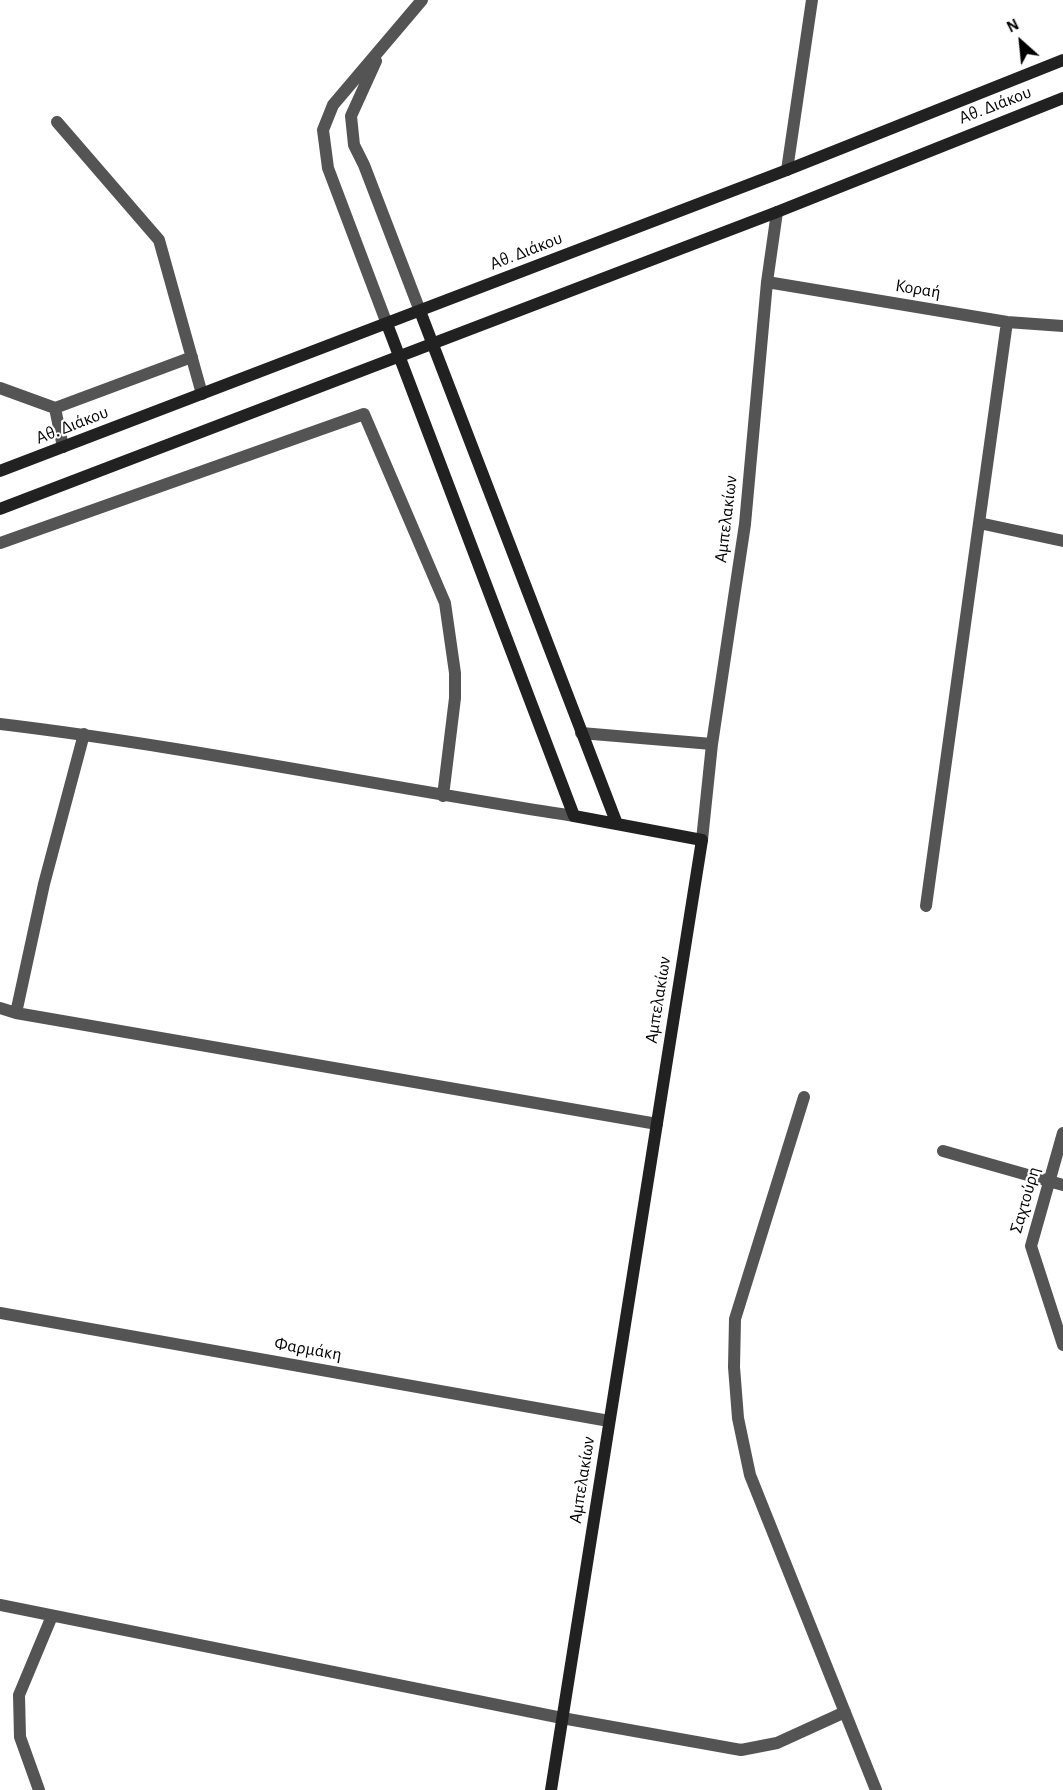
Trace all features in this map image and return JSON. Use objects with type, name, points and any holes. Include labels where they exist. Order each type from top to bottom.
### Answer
[{"type":"street","points":[[422,0],[333,105],[323,130],[328,168],[574,816]]},
{"type":"street","points":[[787,170],[812,0]]},
{"type":"street","points":[[381,49],[351,116],[354,145],[364,165],[616,824]]},
{"type":"street","name":"Αθ. Διάκου","points":[[0,471],[787,170],[1063,60]]},
{"type":"street","name":"Αθ. Διάκου","points":[[0,509],[400,358],[1063,98]]},
{"type":"street","points":[[57,122],[159,240],[202,394]]},
{"type":"street","name":"Αμπελακίων","points":[[551,1790],[702,840],[712,744],[745,524],[767,282],[777,212]]},
{"type":"street","name":"Κοραή","points":[[767,282],[1007,322],[1063,326]]},
{"type":"street","points":[[926,906],[1007,322]]},
{"type":"street","points":[[0,388],[55,408],[192,357]]},
{"type":"street","points":[[55,408],[63,447]]},
{"type":"street","points":[[0,543],[364,414],[445,603],[455,673],[455,698],[443,796]]},
{"type":"street","points":[[979,524],[1063,541]]},
{"type":"street","points":[[0,724],[84,734],[443,796],[574,816],[702,840]]},
{"type":"street","points":[[581,733],[712,744]]},
{"type":"street","points":[[16,1014],[44,884],[84,734]]},
{"type":"street","points":[[0,1008],[16,1014],[657,1124]]},
{"type":"street","points":[[804,1097],[735,1319],[734,1367],[738,1418],[750,1475],[876,1790]]},
{"type":"street","name":"Σαχτούρη","points":[[1063,1133],[1031,1246],[1063,1345]]},
{"type":"street","points":[[943,1151],[1063,1185]]},
{"type":"street","name":"Φαρμάκη","points":[[0,1313],[609,1421]]},
{"type":"street","points":[[0,1605],[562,1718],[741,1750],[777,1743],[846,1712]]},
{"type":"street","points":[[39,1790],[20,1737],[19,1695],[52,1616]]}]
